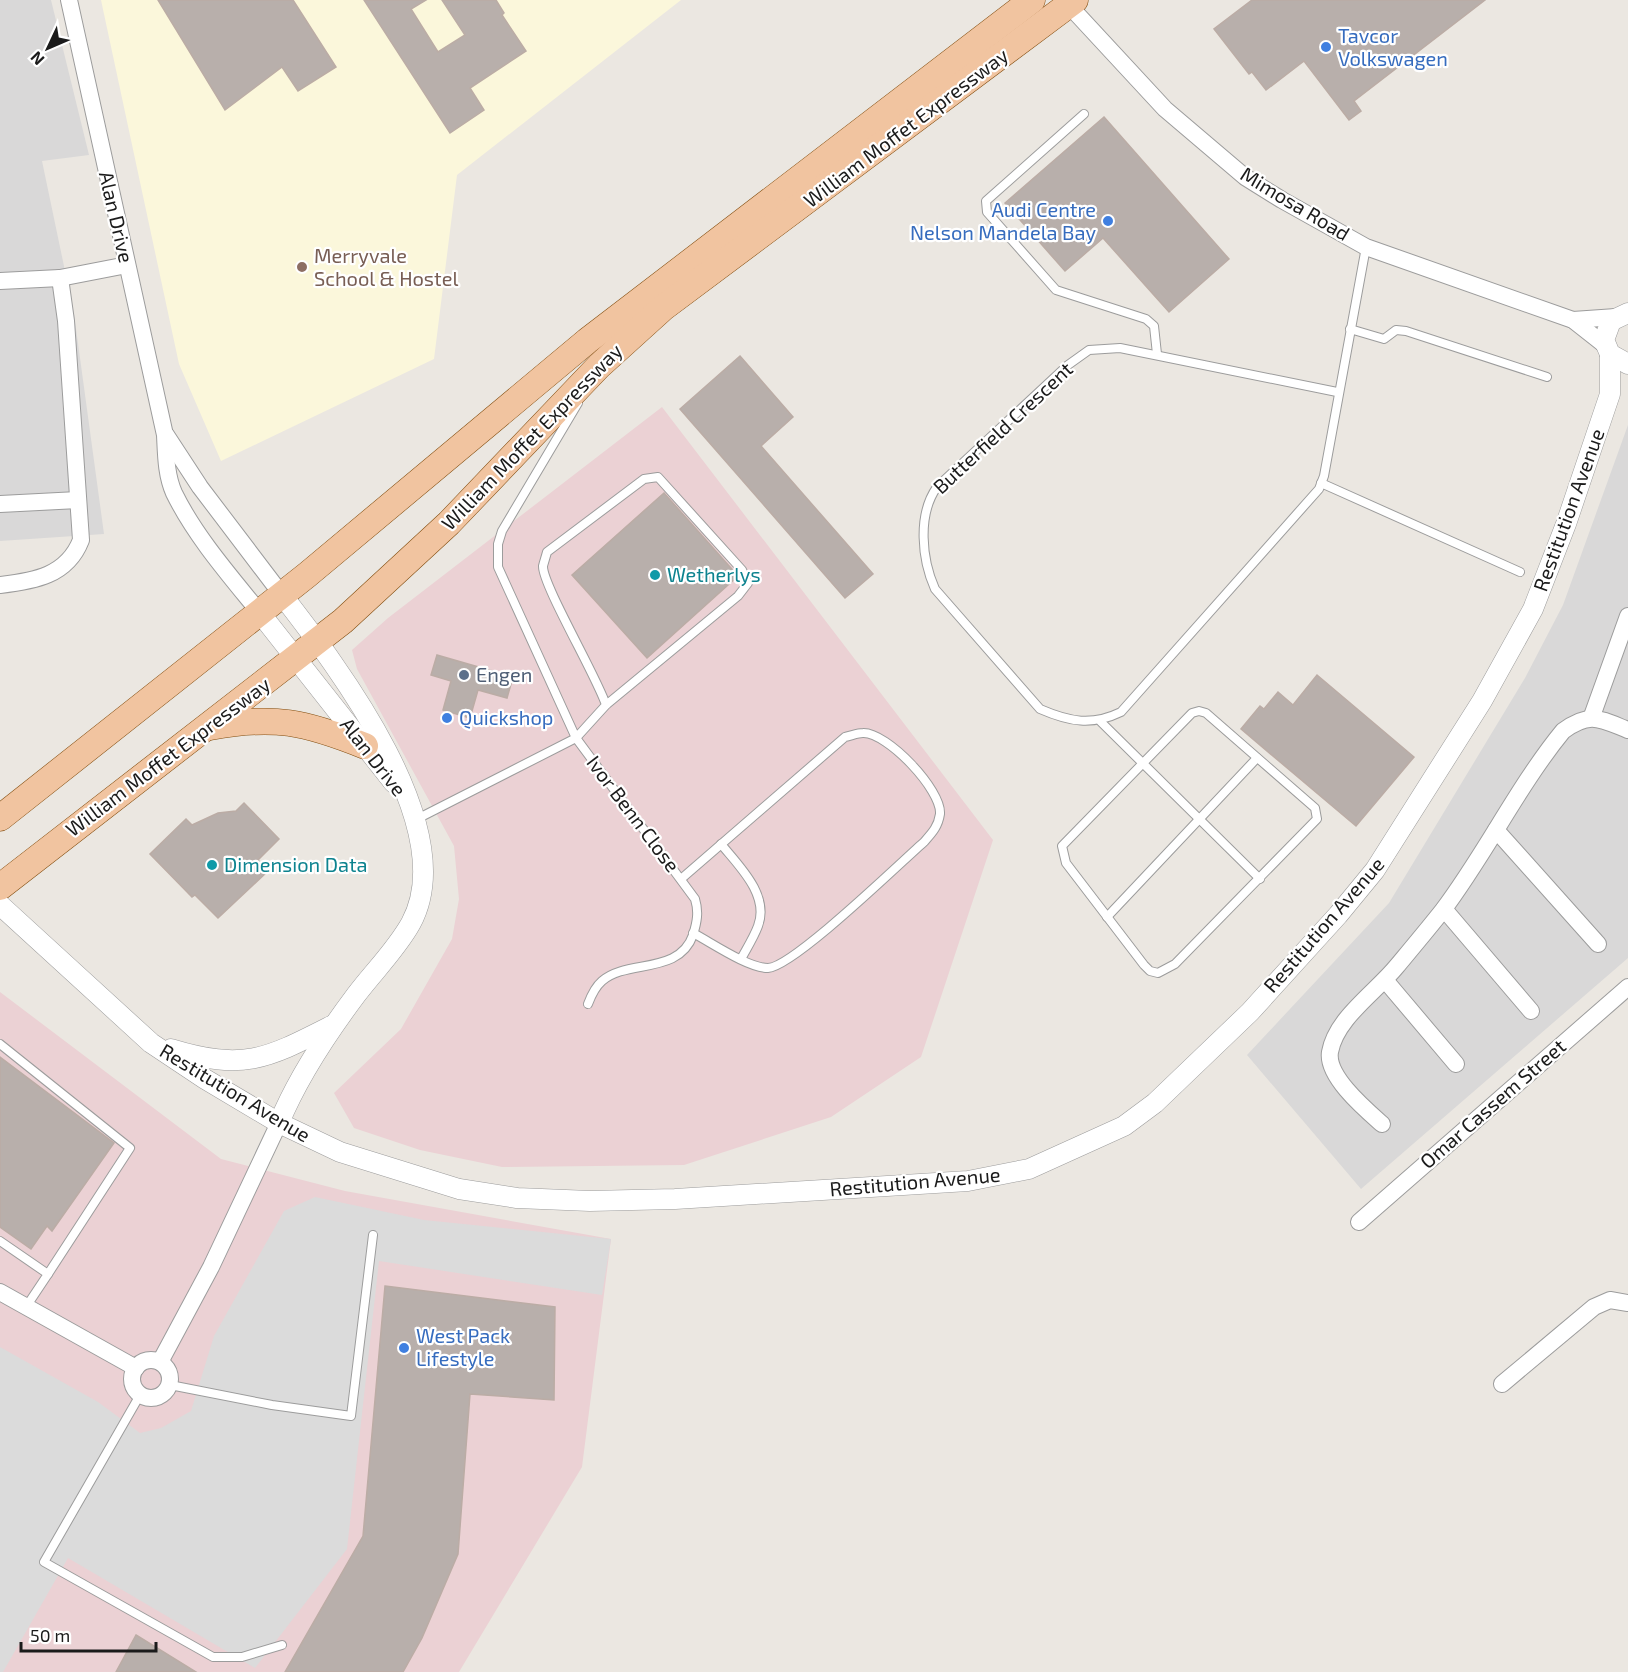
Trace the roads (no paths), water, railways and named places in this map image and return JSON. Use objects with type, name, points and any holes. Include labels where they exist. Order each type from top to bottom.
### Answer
[{"type":"main road","name":"William Moffet Expressway","points":[[0,818],[260,613],[570,355],[1032,0]]},
{"type":"main road","name":"William Moffet Expressway","points":[[0,887],[318,642],[457,515],[599,366],[663,308],[1069,2]]},
{"type":"main road","points":[[207,728],[256,720],[279,720],[332,733],[365,746]]},
{"type":"street","name":"Alan Drive","points":[[69,0],[165,435],[166,466],[174,492],[199,534],[365,746],[411,811]]},
{"type":"street","name":"Mimosa Road","points":[[1069,2],[1165,109],[1245,177],[1320,223],[1366,247],[1573,320],[1608,350]]},
{"type":"street","points":[[0,281],[60,278],[127,265]]},
{"type":"street","points":[[0,585],[52,575],[69,562],[81,538],[66,321],[60,278]]},
{"type":"street","name":"Mimosa Road","points":[[1573,320],[1624,313]]},
{"type":"street","name":"Restitution Avenue","points":[[0,905],[151,1043],[279,1123],[340,1152],[459,1189],[517,1198],[590,1201],[687,1198],[968,1181],[1029,1169],[1124,1126],[1155,1103],[1250,1012],[1375,870],[1419,805],[1507,659],[1533,609],[1566,524],[1610,394],[1605,333],[1624,313]]},
{"type":"street","points":[[1608,350],[1628,364]]},
{"type":"street","name":"Restitution Avenue","points":[[1610,394],[1628,373]]},
{"type":"street","name":"Alan Drive","points":[[165,435],[200,488],[335,664],[388,752],[411,811]]},
{"type":"street","points":[[0,504],[78,500]]},
{"type":"street","points":[[1592,716],[1626,626]]},
{"type":"street","points":[[1382,1124],[1336,1076],[1331,1066],[1330,1053],[1335,1038],[1350,1016],[1385,980],[1444,909],[1563,731],[1592,716],[1628,730]]},
{"type":"street","points":[[160,1362],[211,1267],[288,1101],[334,1024],[393,950],[412,921],[420,897],[423,875],[422,850],[411,811]]},
{"type":"street","points":[[1496,830],[1598,944]]},
{"type":"street","points":[[1444,909],[1531,1011]]},
{"type":"street","points":[[1385,980],[1456,1065]]},
{"type":"street","name":"Omar Cassem Street","points":[[1359,1222],[1628,987]]},
{"type":"street","points":[[151,1043],[201,1058],[228,1062],[249,1060],[275,1053],[334,1024]]},
{"type":"street","points":[[0,1292],[136,1368]]},
{"type":"street","points":[[1502,1384],[1594,1307],[1610,1300],[1628,1303]]},
{"type":"street","points":[[147,1360],[160,1362],[169,1371],[170,1384],[162,1395],[156,1398],[140,1395],[132,1380],[136,1368],[147,1360]]},
{"type":"lane","points":[[1084,114],[986,201],[987,212],[1056,290],[1146,319],[1154,326],[1157,354]]},
{"type":"lane","points":[[1260,879],[1101,722],[1121,712],[1133,701],[1308,504],[1322,483],[1366,247]]},
{"type":"lane","points":[[1350,329],[1384,339],[1396,330],[1406,331],[1547,377]]},
{"type":"lane","name":"Butterfield Crescent","points":[[1101,722],[1059,717],[1040,709],[935,589],[927,571],[925,556],[927,507],[929,498],[936,487],[1077,357],[1089,350],[1103,347],[1157,354],[1338,392]]},
{"type":"lane","points":[[599,366],[535,480],[509,518],[498,544],[497,556],[498,567],[576,738],[606,705],[738,596],[748,583],[742,570],[658,477],[644,479],[547,552],[543,567],[547,583],[587,659],[606,705]]},
{"type":"lane","points":[[1322,483],[1520,572]]},
{"type":"lane","points":[[1199,711],[1206,713],[1257,758],[1318,813],[1317,819],[1174,964],[1158,973],[1150,971],[1066,863],[1062,846],[1192,713],[1199,711]]},
{"type":"lane","points":[[588,1004],[592,994],[603,980],[679,955],[685,950],[693,933],[741,959],[765,968],[776,967],[800,951],[930,836],[936,830],[940,812],[932,792],[916,769],[883,738],[864,733],[845,737],[681,879]]},
{"type":"lane","name":"Ivor Benn Close","points":[[411,811],[576,738],[681,879],[698,907],[693,933]]},
{"type":"lane","points":[[1107,918],[1257,758]]},
{"type":"lane","points":[[721,844],[754,886],[760,905],[759,924],[741,959]]},
{"type":"lane","points":[[0,1044],[126,1142],[130,1148],[26,1307]]},
{"type":"lane","points":[[170,1384],[272,1405],[351,1416],[373,1235]]},
{"type":"lane","points":[[0,1241],[48,1274]]},
{"type":"lane","points":[[140,1395],[44,1562],[213,1656],[242,1657],[282,1645]]},
{"type":"place","name":"Tavcor Volkswagen","points":[[1326,47]]},
{"type":"place","name":"Audi Centre Nelson Mandela Bay","points":[[1108,221]]},
{"type":"place","name":"Merryvale School & Hostel","points":[[302,267]]},
{"type":"place","name":"Wetherlys","points":[[655,575]]},
{"type":"place","name":"Engen","points":[[464,675]]},
{"type":"place","name":"Quickshop","points":[[447,718]]},
{"type":"place","name":"Dimension Data","points":[[212,865]]},
{"type":"place","name":"West Pack Lifestyle","points":[[404,1348]]}]
